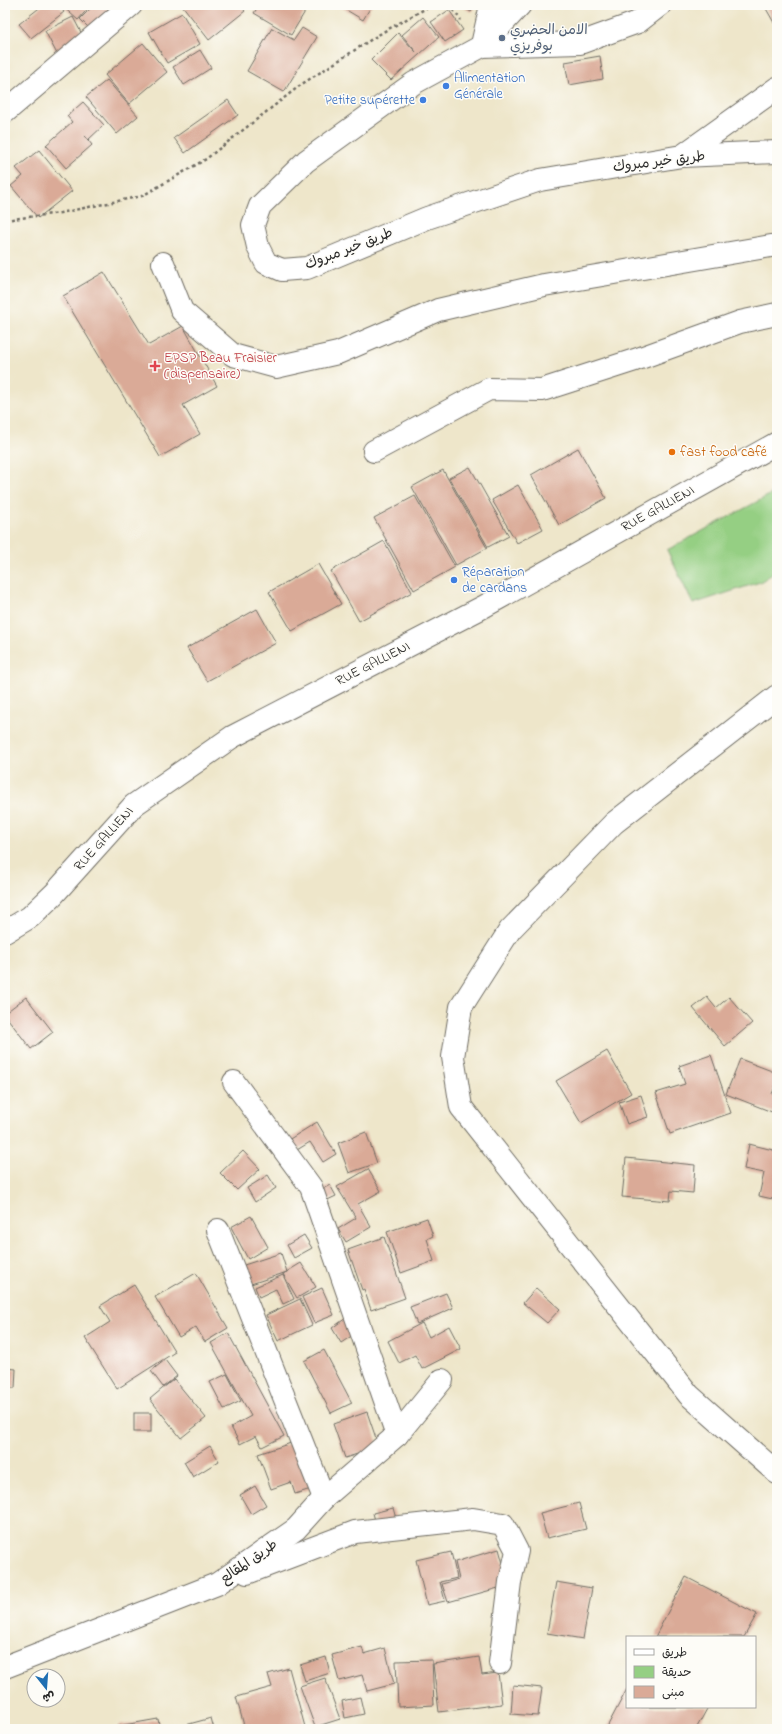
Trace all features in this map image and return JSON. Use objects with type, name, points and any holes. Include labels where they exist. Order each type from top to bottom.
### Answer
[{"type":"street","points":[[5,112],[131,5]]},
{"type":"street","points":[[482,46],[491,5]]},
{"type":"street","points":[[482,46],[520,5]]},
{"type":"street","name":"طريق خير مبروك","points":[[660,5],[638,22],[580,42],[482,46],[414,83],[306,161],[260,206],[253,225],[258,247],[266,263],[282,270],[307,268],[427,218],[540,180],[682,156],[777,152]]},
{"type":"street","points":[[682,156],[777,88]]},
{"type":"street","points":[[163,263],[182,311],[233,355],[276,367],[338,353],[438,310],[544,285],[777,245]]},
{"type":"street","points":[[374,450],[489,389],[542,390],[635,360],[740,322],[777,314]]},
{"type":"street","name":"RUE GALLIENI","points":[[5,932],[30,917],[54,894],[134,805],[232,737],[483,607],[777,442]]},
{"type":"street","points":[[777,696],[614,823],[510,930],[461,1006],[453,1057],[461,1107],[689,1395],[777,1473]]},
{"type":"street","points":[[234,1082],[311,1187],[397,1435]]},
{"type":"street","points":[[218,1230],[324,1498]]},
{"type":"street","name":"طريق المقالع","points":[[5,1667],[217,1584],[296,1529],[324,1498],[397,1435],[442,1380]]},
{"type":"street","points":[[217,1584],[355,1532],[473,1519],[503,1524],[517,1551],[510,1582],[500,1663]]},
{"type":"path","points":[[5,220],[60,213],[142,196],[206,159],[302,84],[382,32],[432,5]]},
{"type":"green space","points":[[777,491],[777,571],[760,582],[693,604],[667,550]]},
{"type":"building","points":[[43,5],[59,5],[64,12],[31,38],[19,24]]},
{"type":"building","points":[[61,5],[91,5],[78,20]]},
{"type":"building","points":[[94,5],[104,5],[114,15],[95,34],[80,19]]},
{"type":"building","points":[[182,5],[240,5],[245,11],[209,40]]},
{"type":"building","points":[[259,5],[309,5],[291,35],[254,13]]},
{"type":"building","points":[[338,5],[372,5],[363,20]]},
{"type":"building","points":[[460,5],[476,5],[471,12]]},
{"type":"building","points":[[764,5],[777,5],[777,28]]},
{"type":"building","points":[[449,10],[463,30],[445,42],[431,22]]},
{"type":"building","points":[[182,13],[200,44],[167,63],[149,32]]},
{"type":"building","points":[[73,17],[86,42],[58,56],[45,31]]},
{"type":"building","points":[[423,17],[439,37],[391,80],[371,60],[398,33],[416,52],[402,35]]},
{"type":"building","points":[[272,28],[294,40],[302,28],[317,37],[284,92],[247,71]]},
{"type":"building","points":[[143,43],[167,72],[129,104],[105,75]]},
{"type":"building","points":[[200,50],[211,68],[184,85],[173,67]]},
{"type":"building","points":[[600,56],[603,79],[569,85],[565,62]]},
{"type":"building","points":[[107,80],[138,116],[117,134],[86,97]]},
{"type":"building","points":[[228,100],[238,115],[185,153],[174,138]]},
{"type":"building","points":[[83,102],[104,125],[88,140],[92,145],[66,168],[46,145],[72,122],[67,116]]},
{"type":"building","points":[[39,150],[72,191],[38,218],[11,186],[23,176],[16,168]]},
{"type":"building","name":"EPSP Beau Fraisier (dispensaire)","points":[[104,272],[149,345],[183,326],[217,386],[183,405],[200,434],[160,457],[63,296]]},
{"type":"building","points":[[578,448],[606,498],[559,525],[531,475]]},
{"type":"building","points":[[470,467],[509,536],[488,547],[449,478]]},
{"type":"building","points":[[443,470],[487,548],[456,565],[412,487]]},
{"type":"building","points":[[518,485],[543,529],[517,543],[492,500]]},
{"type":"building","points":[[415,496],[455,567],[414,590],[374,518]]},
{"type":"building","points":[[384,541],[412,592],[359,621],[331,571]]},
{"type":"building","points":[[318,564],[341,604],[292,631],[269,592]]},
{"type":"building","points":[[257,609],[276,643],[207,681],[187,648]]},
{"type":"building","points":[[26,997],[53,1032],[31,1049],[5,1015],[5,1013]]},
{"type":"building","points":[[707,997],[716,1008],[729,997],[752,1023],[725,1046],[693,1008]]},
{"type":"building","points":[[607,1051],[631,1093],[581,1123],[556,1081]]},
{"type":"building","points":[[711,1055],[731,1113],[670,1134],[656,1093],[685,1084],[679,1066]]},
{"type":"building","points":[[740,1059],[777,1073],[777,1082],[772,1094],[777,1096],[777,1114],[726,1094]]},
{"type":"building","points":[[641,1095],[648,1117],[627,1124],[619,1102]]},
{"type":"building","points":[[317,1122],[336,1154],[323,1162],[310,1142],[292,1153],[285,1142]]},
{"type":"building","points":[[366,1132],[377,1163],[349,1173],[338,1143]]},
{"type":"building","points":[[749,1144],[777,1151],[777,1200],[759,1196],[764,1173],[744,1169]]},
{"type":"building","points":[[243,1151],[260,1169],[237,1190],[220,1173]]},
{"type":"building","points":[[626,1158],[695,1165],[693,1193],[671,1191],[670,1201],[622,1197]]},
{"type":"building","points":[[368,1169],[381,1191],[358,1204],[371,1227],[346,1242],[338,1229],[356,1218],[337,1187]]},
{"type":"building","points":[[268,1175],[276,1188],[255,1202],[247,1188]]},
{"type":"building","points":[[330,1185],[336,1196],[319,1204],[313,1194]]},
{"type":"building","points":[[251,1216],[268,1247],[248,1259],[231,1227]]},
{"type":"building","points":[[427,1218],[433,1236],[427,1239],[434,1261],[401,1273],[387,1232]]},
{"type":"building","points":[[304,1235],[312,1248],[294,1258],[287,1245]]},
{"type":"building","points":[[384,1237],[405,1298],[371,1310],[364,1289],[362,1290],[348,1250]]},
{"type":"building","points":[[281,1253],[287,1272],[251,1284],[244,1265]]},
{"type":"building","points":[[301,1263],[316,1287],[297,1298],[283,1274]]},
{"type":"building","points":[[196,1273],[228,1328],[205,1342],[196,1327],[179,1337],[155,1297]]},
{"type":"building","points":[[283,1275],[294,1299],[283,1304],[276,1289],[259,1297],[255,1287]]},
{"type":"building","points":[[134,1285],[175,1352],[117,1389],[85,1338],[110,1322],[100,1306]]},
{"type":"building","points":[[322,1288],[334,1315],[314,1323],[302,1297]]},
{"type":"building","points":[[536,1288],[560,1309],[547,1323],[523,1303]]},
{"type":"building","points":[[446,1293],[453,1308],[417,1324],[410,1307]]},
{"type":"building","points":[[300,1299],[312,1325],[278,1341],[266,1315]]},
{"type":"building","points":[[346,1318],[356,1333],[341,1343],[332,1328]]},
{"type":"building","points":[[422,1323],[429,1337],[449,1326],[461,1349],[422,1369],[415,1355],[399,1363],[388,1341]]},
{"type":"building","points":[[228,1333],[284,1436],[262,1447],[256,1436],[240,1444],[231,1427],[251,1416],[211,1343]]},
{"type":"building","points":[[324,1350],[352,1403],[331,1413],[304,1361]]},
{"type":"building","points":[[165,1360],[177,1376],[163,1387],[151,1371]]},
{"type":"building","points":[[5,1368],[16,1369],[15,1388],[5,1388]]},
{"type":"building","points":[[227,1374],[241,1401],[224,1409],[210,1382]]},
{"type":"building","points":[[174,1379],[206,1418],[181,1438],[150,1399]]},
{"type":"building","points":[[367,1412],[379,1447],[345,1458],[333,1424]]},
{"type":"building","points":[[134,1413],[151,1413],[151,1432],[134,1432]]},
{"type":"building","points":[[294,1442],[311,1489],[295,1494],[291,1482],[271,1489],[258,1454]]},
{"type":"building","points":[[210,1446],[219,1461],[193,1477],[184,1462]]},
{"type":"building","points":[[255,1486],[266,1505],[251,1514],[240,1495]]},
{"type":"building","points":[[579,1503],[586,1529],[547,1538],[540,1513]]},
{"type":"building","points":[[393,1508],[397,1522],[377,1528],[373,1513]]},
{"type":"building","points":[[499,1549],[509,1585],[448,1602],[442,1584],[459,1579],[455,1562]]},
{"type":"building","points":[[451,1552],[457,1578],[440,1582],[445,1601],[427,1605],[416,1560]]},
{"type":"building","points":[[686,1577],[757,1614],[745,1636],[656,1636]]},
{"type":"building","points":[[556,1582],[592,1588],[583,1639],[547,1633]]},
{"type":"building","points":[[362,1647],[364,1654],[385,1648],[394,1684],[367,1691],[362,1675],[339,1681],[332,1655]]},
{"type":"building","points":[[326,1657],[330,1673],[305,1681],[300,1665]]},
{"type":"building","points":[[479,1657],[482,1675],[498,1673],[502,1704],[439,1712],[433,1664]]},
{"type":"building","points":[[432,1660],[434,1705],[398,1707],[396,1661]]},
{"type":"building","points":[[289,1668],[305,1727],[299,1729],[245,1729],[236,1697],[272,1687],[268,1674]]},
{"type":"building","points":[[325,1678],[340,1719],[315,1727],[300,1686]]},
{"type":"building","points":[[513,1685],[542,1688],[538,1716],[511,1714]]},
{"type":"building","points":[[626,1691],[626,1708],[707,1708],[696,1729],[606,1729]]},
{"type":"building","points":[[360,1697],[364,1714],[345,1718],[342,1701]]},
{"type":"building","points":[[211,1718],[214,1729],[171,1729]]},
{"type":"building","points":[[158,1719],[160,1729],[119,1729],[118,1726]]},
{"type":"place","name":"الامن الحضري بوفريزي","points":[[502,38]]},
{"type":"place","name":"Alimentation Générale","points":[[446,86]]},
{"type":"place","name":"Petite supérette","points":[[423,100]]},
{"type":"place","name":"EPSP Beau Fraisier (dispensaire)","points":[[155,366]]},
{"type":"place","name":"fast food café","points":[[672,452]]},
{"type":"place","name":"Réparation de cardans","points":[[454,580]]}]
